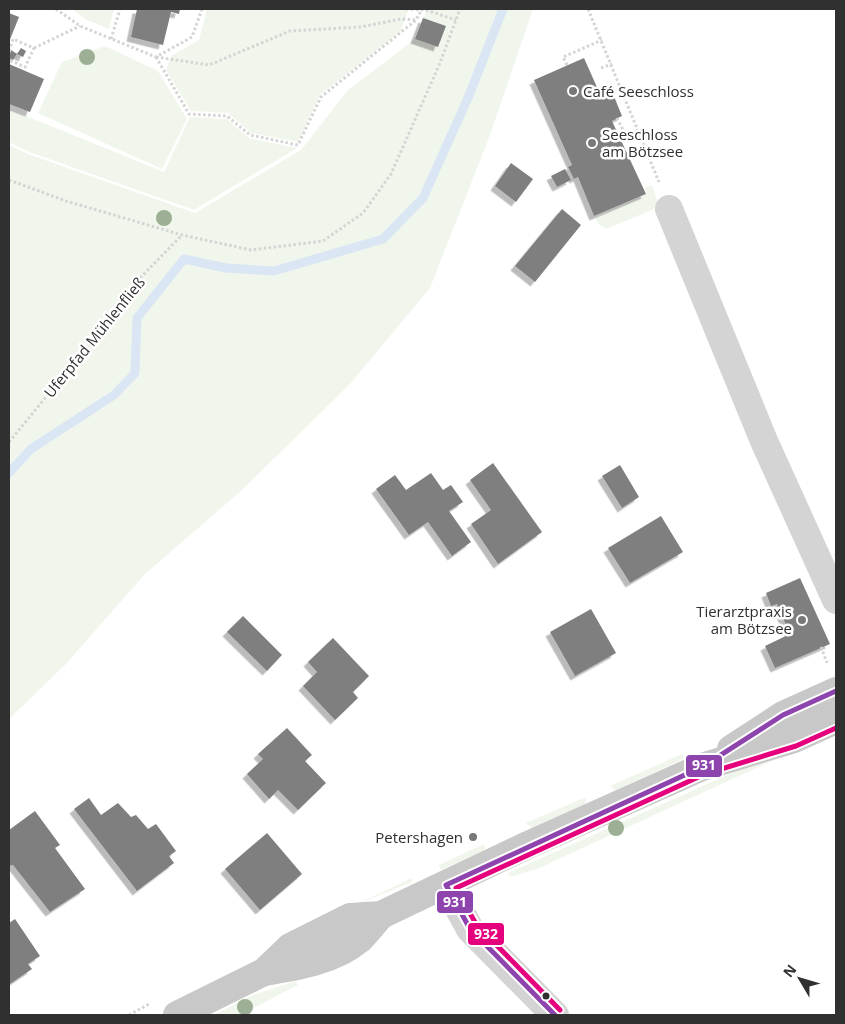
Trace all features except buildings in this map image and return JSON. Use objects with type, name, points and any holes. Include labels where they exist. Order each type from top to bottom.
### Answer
[{"type":"main road","points":[[702,767],[783,715],[836,691]]},
{"type":"main road","points":[[177,1015],[264,972],[301,967],[330,956],[359,940],[381,915],[702,767],[794,739],[836,720]]},
{"type":"street","points":[[669,209],[764,441],[836,600]]},
{"type":"street","points":[[446,885],[470,929],[555,1015]]},
{"type":"path","points":[[56,9],[80,26],[156,57],[209,65],[290,31],[360,28],[401,18],[416,20]]},
{"type":"path","points":[[111,39],[120,9]]},
{"type":"path","points":[[156,57],[192,37],[202,9]]},
{"type":"path","points":[[406,9],[421,10],[456,20]]},
{"type":"path","points":[[9,180],[66,201],[182,235],[251,250],[323,241],[363,213],[391,174],[440,62],[460,9]]},
{"type":"path","points":[[588,9],[612,64],[669,209]]},
{"type":"path","points":[[156,57],[189,114],[227,116],[250,135],[298,145],[322,97],[416,20],[421,10]]},
{"type":"path","points":[[9,62],[26,67],[34,48],[80,26]]},
{"type":"path","points":[[9,51],[13,39],[34,48]]},
{"type":"path","points":[[567,66],[563,57],[602,40]]},
{"type":"path","points":[[601,68],[612,64]]},
{"type":"path","points":[[617,118],[626,136],[638,130]]},
{"type":"path","name":"Uferpfad Mühlenfließ","points":[[9,442],[10,436],[111,318],[142,276],[182,235]]},
{"type":"shaded area","points":[[72,9],[114,9],[109,29],[87,20]]},
{"type":"shaded area","points":[[207,9],[403,9],[408,11],[401,31],[320,95],[298,142],[251,133],[228,113],[191,111],[166,70],[171,56],[199,40]]},
{"type":"shaded area","points":[[427,9],[533,9],[490,135],[430,288],[350,384],[242,490],[144,575],[66,664],[9,719],[9,145],[28,154],[195,213],[301,150],[347,91],[415,39]]},
{"type":"shaded area","points":[[105,46],[158,71],[187,119],[162,169],[38,113],[62,62]]},
{"type":"shaded area","points":[[9,109],[164,172],[190,117],[227,119],[249,138],[297,148],[194,210],[29,152],[9,142]]},
{"type":"shaded area","points":[[652,185],[658,204],[652,210],[606,229],[595,218],[647,194],[645,188]]},
{"type":"shaded area","points":[[684,753],[683,759],[616,790],[610,786]]},
{"type":"shaded area","points":[[773,758],[774,760],[537,869],[510,877],[508,873],[743,768]]},
{"type":"shaded area","points":[[586,797],[586,804],[532,828],[526,823]]},
{"type":"shaded area","points":[[484,844],[485,850],[441,870],[439,865]]},
{"type":"shaded area","points":[[412,878],[412,882],[353,906]]},
{"type":"shaded area","points":[[296,981],[298,985],[240,1015],[214,1015],[253,995]]},
{"type":"waterway","points":[[9,473],[31,449],[114,395],[135,373],[137,318],[184,259],[226,268],[274,271],[383,239],[423,198],[468,98],[503,9]]},
{"type":"transit line","name":"931","points":[[555,1015],[470,929],[446,885],[702,767],[783,715],[836,691]]},
{"type":"transit line","name":"932","points":[[560,1010],[476,924],[456,888],[705,774],[796,746],[836,728]]},
{"type":"place","name":"Café Seeschloss","points":[[573,91]]},
{"type":"place","name":"Seeschloss am Bötzsee","points":[[592,143]]},
{"type":"place","name":"Tierarztpraxis am Bötzsee","points":[[802,620]]},
{"type":"place","name":"Petershagen","points":[[473,837]]}]
